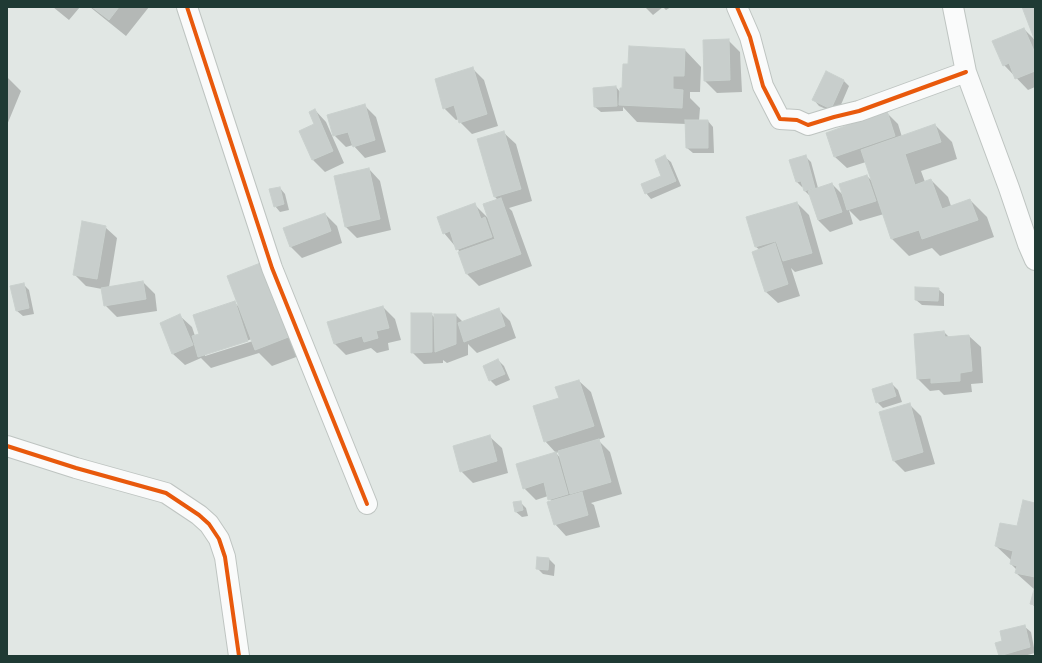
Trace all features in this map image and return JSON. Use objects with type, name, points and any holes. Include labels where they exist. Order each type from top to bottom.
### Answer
[{"type":"street","points":[[187,7],[272,268],[367,504]]},
{"type":"street","points":[[737,7],[750,37],[763,86],[780,119],[797,120],[808,125],[834,116],[859,111],[966,72]]},
{"type":"street","points":[[953,7],[966,72],[1035,260]]},
{"type":"street","points":[[7,446],[166,494],[199,515],[209,524],[225,557],[239,656]]},
{"type":"building","points":[[92,7],[119,7],[109,20]]},
{"type":"building","points":[[1022,7],[1035,7],[1035,41]]},
{"type":"building","points":[[1024,28],[1035,53],[1035,71],[1015,79],[1009,63],[1003,66],[992,41]]},
{"type":"building","points":[[729,39],[730,80],[704,81],[703,40]]},
{"type":"building","points":[[629,46],[685,49],[684,76],[673,76],[673,89],[683,90],[682,108],[619,105],[620,88],[622,88],[623,64],[628,64]]},
{"type":"building","points":[[473,67],[487,114],[459,123],[454,105],[443,109],[435,79]]},
{"type":"building","points":[[826,71],[844,80],[831,109],[812,100]]},
{"type":"building","points":[[616,86],[617,106],[594,107],[593,88]]},
{"type":"building","points":[[365,104],[375,140],[353,147],[348,132],[333,136],[327,115]]},
{"type":"building","points":[[315,109],[333,151],[312,160],[299,131],[314,124],[309,112]]},
{"type":"building","points":[[887,111],[895,136],[834,157],[826,133]]},
{"type":"building","points":[[685,120],[708,120],[708,148],[686,148]]},
{"type":"building","points":[[935,124],[941,142],[905,154],[915,185],[931,179],[942,209],[970,199],[978,220],[922,239],[919,230],[891,239],[861,150]]},
{"type":"building","points":[[504,131],[521,189],[494,197],[477,139]]},
{"type":"building","points":[[665,155],[676,181],[645,194],[641,184],[661,176],[655,160]]},
{"type":"building","points":[[806,155],[815,188],[804,191],[801,181],[796,182],[789,160]]},
{"type":"building","points":[[369,168],[380,219],[345,227],[334,176]]},
{"type":"building","points":[[867,175],[876,201],[847,210],[839,184]]},
{"type":"building","points":[[832,183],[842,212],[818,220],[808,191]]},
{"type":"building","points":[[280,187],[284,204],[274,207],[269,189]]},
{"type":"building","points":[[501,198],[521,254],[466,274],[458,252],[495,239],[483,204]]},
{"type":"building","points":[[797,202],[812,253],[783,261],[776,241],[755,247],[746,217]]},
{"type":"building","points":[[475,203],[481,219],[485,217],[492,237],[456,250],[450,231],[443,234],[437,217]]},
{"type":"building","points":[[325,213],[331,231],[290,247],[283,228]]},
{"type":"building","points":[[82,221],[106,226],[97,279],[73,275]]},
{"type":"building","points":[[775,243],[788,284],[765,292],[752,252]]},
{"type":"building","points":[[263,262],[291,336],[255,350],[227,276]]},
{"type":"building","points":[[143,281],[146,299],[104,306],[101,288]]},
{"type":"building","points":[[24,283],[29,308],[16,311],[10,286]]},
{"type":"building","points":[[915,287],[939,288],[938,301],[915,300]]},
{"type":"building","points":[[235,301],[248,341],[198,357],[192,336],[199,334],[193,315]]},
{"type":"building","points":[[383,306],[389,328],[376,331],[378,338],[364,342],[362,336],[334,344],[327,322]]},
{"type":"building","points":[[499,308],[505,326],[464,342],[458,323]]},
{"type":"building","points":[[411,313],[432,313],[432,352],[411,353]]},
{"type":"building","points":[[180,314],[193,345],[172,354],[160,323]]},
{"type":"building","points":[[434,314],[456,314],[456,344],[435,352]]},
{"type":"building","points":[[944,331],[945,337],[969,335],[972,371],[960,373],[960,381],[931,383],[931,378],[917,379],[914,334]]},
{"type":"building","points":[[498,359],[505,374],[489,381],[483,366]]},
{"type":"building","points":[[579,380],[594,426],[544,442],[533,406],[559,398],[555,387]]},
{"type":"building","points":[[892,383],[896,396],[876,403],[872,389]]},
{"type":"building","points":[[910,403],[923,452],[893,461],[879,412]]},
{"type":"building","points":[[490,435],[497,461],[460,472],[453,446]]},
{"type":"building","points":[[599,439],[611,482],[570,494],[558,451]]},
{"type":"building","points":[[556,452],[568,494],[548,500],[544,482],[523,489],[516,464]]},
{"type":"building","points":[[582,492],[588,515],[554,525],[547,502]]},
{"type":"building","points":[[1023,500],[1035,503],[1035,577],[1015,573],[1017,566],[1010,564],[1013,551],[995,546],[1000,523],[1017,526]]},
{"type":"building","points":[[521,501],[523,510],[515,512],[513,502]]},
{"type":"building","points":[[537,557],[549,558],[548,570],[536,569]]},
{"type":"building","points":[[1035,586],[1035,605],[1030,604]]},
{"type":"building","points":[[1025,625],[1030,647],[999,656],[995,643],[1002,641],[1000,631]]},
{"type":"cycle path","points":[[187,7],[272,268],[367,504]]},
{"type":"cycle path","points":[[737,7],[750,37],[763,86],[780,119],[797,120],[808,125],[859,111],[966,72]]},
{"type":"cycle path","points":[[7,446],[76,468],[166,493],[199,515],[209,524],[219,539],[225,557],[239,656]]}]
